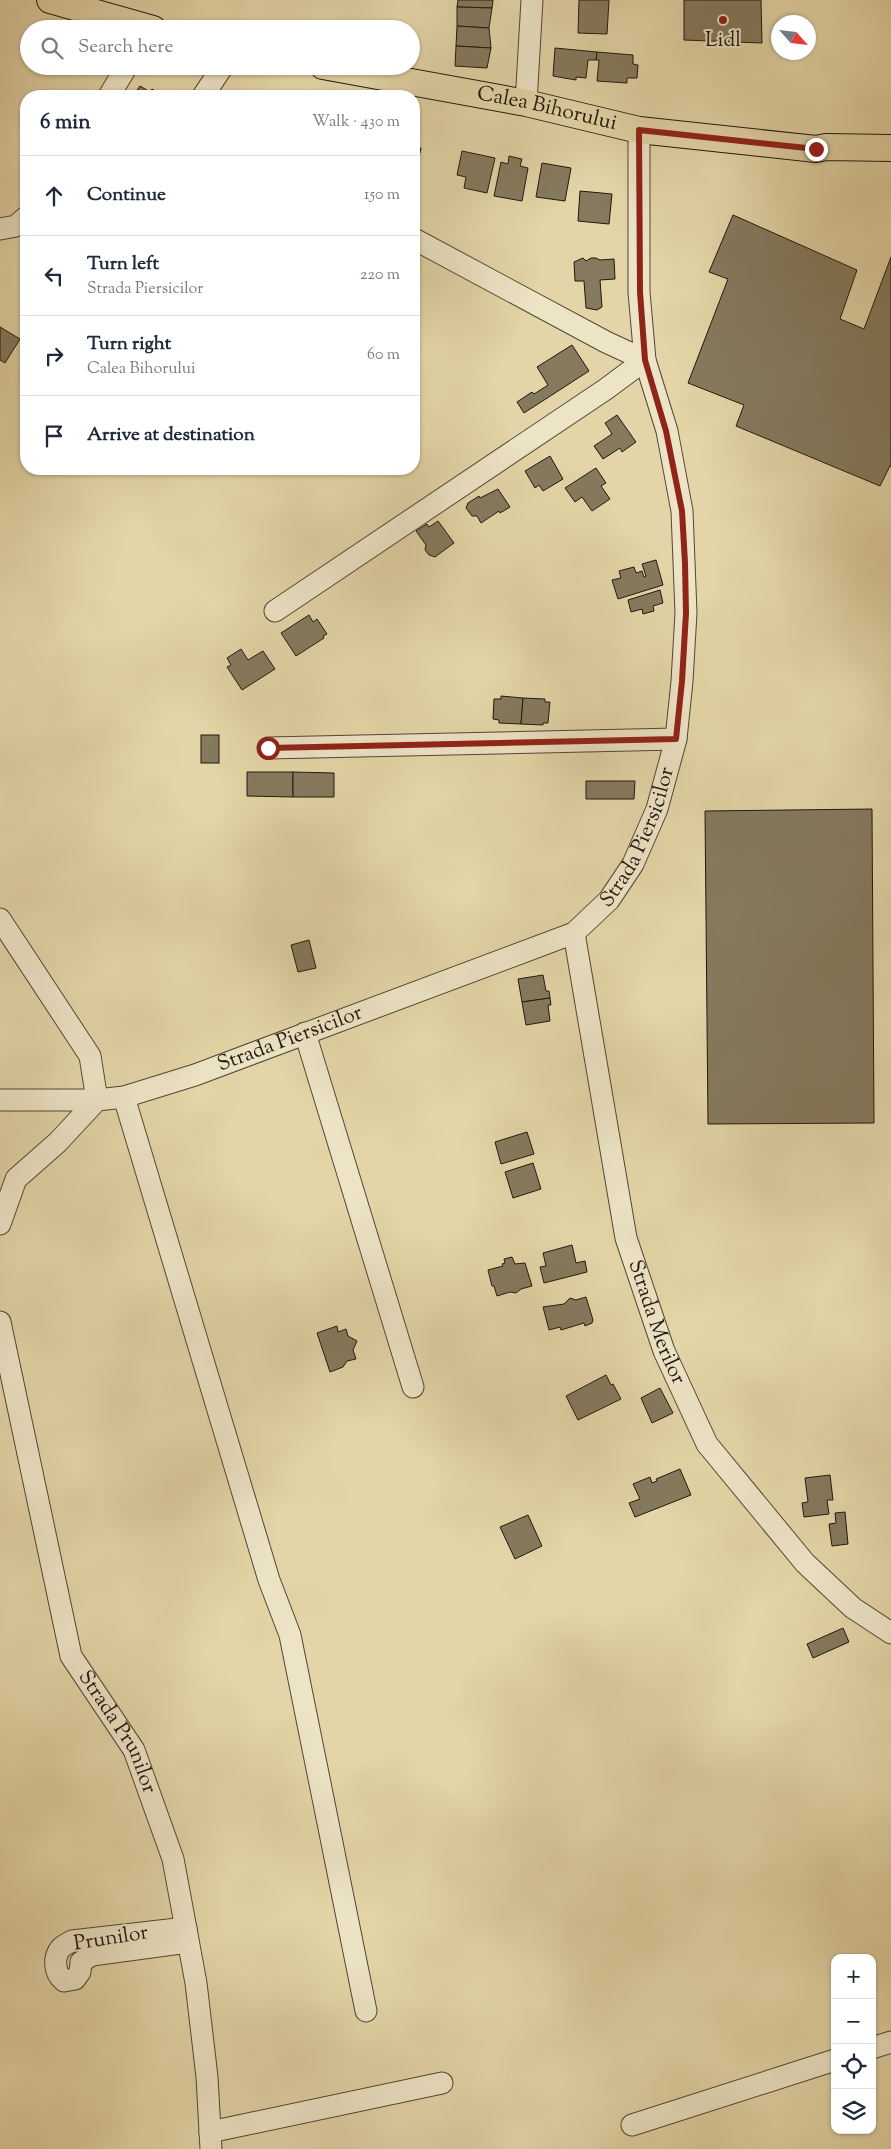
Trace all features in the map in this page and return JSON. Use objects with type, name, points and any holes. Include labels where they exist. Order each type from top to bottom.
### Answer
[{"type":"main road","points":[[64,2],[124,20]]},
{"type":"main road","name":"Calea Bihorului","points":[[372,75],[526,103],[639,130],[816,149],[826,147],[891,148]]},
{"type":"street","points":[[526,103],[532,0]]},
{"type":"street","points":[[113,90],[122,75]]},
{"type":"street","points":[[207,90],[217,75]]},
{"type":"street","name":"Strada Piersicilor","points":[[0,1100],[97,1100],[124,1096],[195,1076],[574,933],[609,900],[633,864],[657,810],[676,739],[686,613],[682,511],[666,431],[645,360],[640,292],[639,130]]},
{"type":"street","points":[[0,228],[16,226],[20,222]]},
{"type":"street","points":[[275,611],[606,389],[645,360],[606,342],[420,242]]},
{"type":"street","points":[[268,748],[676,739]]},
{"type":"street","points":[[0,919],[90,1056],[97,1100],[58,1142],[16,1179],[0,1224]]},
{"type":"street","name":"Strada Merilor","points":[[574,933],[626,1238],[664,1351],[707,1444],[805,1563],[853,1608],[891,1633]]},
{"type":"street","points":[[305,1033],[413,1387]]},
{"type":"street","points":[[124,1096],[269,1580],[290,1635],[366,2010]]},
{"type":"street","name":"Strada Prunilor","points":[[0,1322],[15,1400],[71,1656],[134,1750],[173,1859],[196,1983],[207,2077],[210,2140]]},
{"type":"street","points":[[0,1418],[15,1400]]},
{"type":"street","name":"Prunilor","points":[[187,1935],[92,1955],[81,1962],[80,1972],[75,1979],[64,1981],[59,1977],[56,1970],[56,1959],[61,1948],[72,1941],[187,1935]]},
{"type":"street","points":[[876,2047],[891,2042]]},
{"type":"street","points":[[632,2126],[831,2061]]},
{"type":"street","points":[[210,2140],[442,2083]]},
{"type":"building","points":[[458,0],[493,0],[492,8],[457,7]]},
{"type":"building","points":[[579,0],[609,0],[607,34],[578,33]]},
{"type":"building","name":"Lidl","points":[[684,0],[761,0],[762,43],[684,40]]},
{"type":"building","points":[[457,7],[492,8],[489,28],[457,26]]},
{"type":"building","points":[[457,26],[489,28],[491,48],[456,46]]},
{"type":"building","points":[[456,46],[491,48],[487,68],[455,66]]},
{"type":"building","points":[[555,48],[597,52],[596,60],[588,60],[586,78],[576,77],[576,80],[553,76]]},
{"type":"building","points":[[597,52],[633,55],[633,64],[638,65],[637,78],[627,78],[627,83],[597,81],[599,60],[596,60]]},
{"type":"building","points":[[140,86],[147,90],[137,90]]},
{"type":"building","points":[[462,151],[495,158],[487,193],[464,188],[466,177],[457,175]]},
{"type":"building","points":[[509,156],[522,159],[520,166],[528,168],[522,201],[494,196],[501,162],[508,164]]},
{"type":"building","points":[[542,163],[571,168],[565,201],[536,197]]},
{"type":"building","points":[[580,191],[612,194],[609,224],[578,221]]},
{"type":"building","points":[[733,215],[857,270],[840,319],[864,329],[891,257],[891,467],[880,486],[736,426],[744,405],[688,383],[728,279],[709,272]]},
{"type":"building","points":[[583,258],[586,261],[591,258],[600,260],[614,259],[615,279],[600,280],[602,307],[597,310],[586,308],[584,281],[575,281],[574,262]]},
{"type":"building","points":[[0,327],[20,339],[5,363],[0,360]]},
{"type":"building","points":[[572,345],[589,371],[524,413],[517,402],[532,392],[534,394],[548,385],[537,367]]},
{"type":"building","points":[[617,415],[636,442],[622,452],[620,448],[603,459],[594,446],[612,434],[605,423]]},
{"type":"building","points":[[550,456],[563,479],[543,491],[539,485],[535,488],[525,471]]},
{"type":"building","points":[[596,468],[606,483],[601,486],[610,499],[592,511],[582,497],[575,502],[565,488]]},
{"type":"building","points":[[498,489],[510,507],[500,513],[499,511],[481,523],[477,516],[472,516],[466,508],[468,503],[479,496],[480,498]]},
{"type":"building","points":[[438,521],[454,543],[435,557],[429,555],[425,550],[426,545],[416,531],[427,524],[429,527]]},
{"type":"building","points":[[656,560],[663,585],[618,599],[612,580],[621,578],[619,571],[634,567],[636,573],[642,571],[644,577],[646,576],[642,564]]},
{"type":"building","points":[[660,590],[663,603],[653,606],[654,611],[643,614],[642,609],[631,612],[628,600]]},
{"type":"building","points":[[309,615],[313,622],[317,619],[327,634],[323,636],[324,638],[296,656],[281,633]]},
{"type":"building","points":[[241,649],[248,660],[263,651],[275,669],[242,690],[227,667],[231,665],[227,658]]},
{"type":"building","points":[[501,696],[523,698],[521,724],[499,723],[499,720],[493,719],[494,699],[501,699]]},
{"type":"building","points":[[523,698],[545,699],[545,702],[550,702],[548,723],[543,723],[543,725],[521,724]]},
{"type":"building","points":[[201,735],[219,735],[219,763],[201,763]]},
{"type":"building","points":[[247,772],[293,772],[293,797],[247,796]]},
{"type":"building","points":[[293,772],[334,773],[334,797],[293,797]]},
{"type":"building","points":[[586,781],[635,781],[634,799],[586,799]]},
{"type":"building","points":[[872,809],[874,1123],[708,1124],[705,811]]},
{"type":"building","points":[[309,940],[316,968],[298,972],[291,945]]},
{"type":"building","points":[[543,975],[546,991],[549,991],[550,998],[522,1002],[518,979]]},
{"type":"building","points":[[550,998],[551,1005],[548,1005],[550,1021],[526,1025],[522,1002]]},
{"type":"building","points":[[527,1132],[534,1154],[501,1164],[495,1142]]},
{"type":"building","points":[[533,1163],[541,1189],[513,1198],[505,1172]]},
{"type":"building","points":[[572,1245],[576,1263],[585,1261],[587,1272],[544,1283],[540,1267],[546,1266],[543,1253]]},
{"type":"building","points":[[512,1257],[515,1264],[525,1263],[532,1286],[521,1289],[516,1293],[510,1292],[497,1296],[488,1270],[503,1266],[502,1264],[505,1263],[504,1259]]},
{"type":"building","points":[[586,1297],[593,1320],[592,1323],[585,1326],[584,1323],[561,1330],[560,1327],[549,1330],[543,1307],[564,1304],[570,1298],[576,1300]]},
{"type":"building","points":[[337,1326],[338,1332],[346,1329],[348,1336],[357,1341],[353,1350],[356,1359],[347,1361],[343,1367],[330,1372],[317,1333]]},
{"type":"building","points":[[606,1375],[621,1399],[578,1420],[566,1396]]},
{"type":"building","points":[[660,1388],[673,1413],[652,1423],[641,1398]]},
{"type":"building","points":[[680,1469],[691,1495],[635,1517],[629,1503],[640,1499],[633,1484],[650,1477],[652,1483],[657,1481],[656,1479]]},
{"type":"building","points":[[830,1475],[833,1500],[827,1500],[829,1514],[804,1517],[802,1503],[808,1502],[805,1478]]},
{"type":"building","points":[[845,1512],[848,1544],[832,1546],[829,1524],[836,1523],[835,1513]]},
{"type":"building","points":[[528,1515],[542,1546],[515,1559],[500,1527]]},
{"type":"building","points":[[843,1628],[849,1642],[813,1658],[807,1644]]},
{"type":"place","name":"Lidl","points":[[723,20]]},
{"type":"route","points":[[268,748],[676,739],[686,613],[682,511],[666,431],[645,360],[640,292],[639,130],[816,149]]}]
